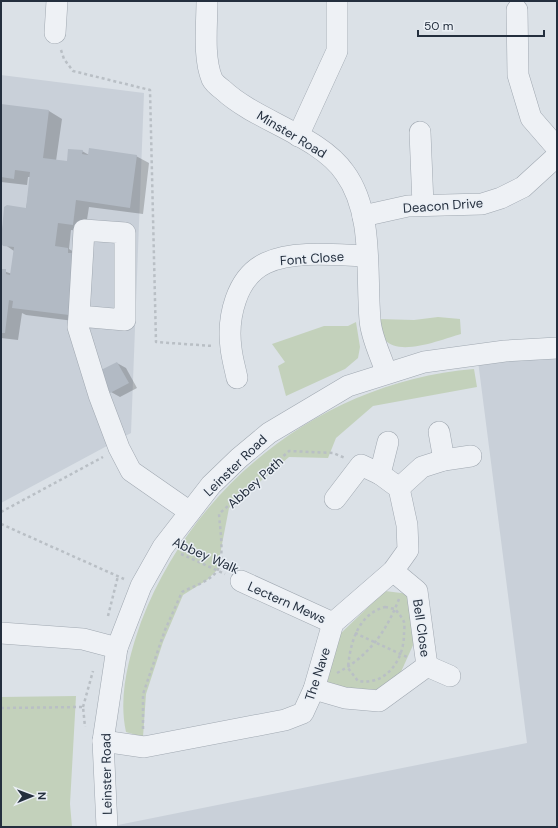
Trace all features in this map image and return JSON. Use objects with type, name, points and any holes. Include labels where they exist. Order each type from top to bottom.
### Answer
[{"type":"street","points":[[55,33],[58,1]]},
{"type":"street","name":"Minster Road","points":[[207,1],[206,50],[212,80],[232,99],[330,156],[345,172],[354,188],[363,216],[370,322],[386,372]]},
{"type":"street","points":[[298,136],[336,50],[337,1]]},
{"type":"street","points":[[517,10],[518,75],[531,118],[557,148]]},
{"type":"street","points":[[420,132],[423,205]]},
{"type":"street","name":"Deacon Drive","points":[[363,216],[408,206],[482,204],[501,198],[523,187],[557,156]]},
{"type":"street","points":[[79,316],[125,320],[125,233],[84,230],[78,327],[99,395],[119,448],[131,471],[190,512]]},
{"type":"street","name":"Font Close","points":[[237,378],[230,347],[232,310],[237,295],[243,284],[254,272],[265,263],[293,256],[319,254],[366,256]]},
{"type":"street","name":"Leinster Road","points":[[107,827],[103,741],[117,648],[141,586],[163,547],[211,485],[239,458],[269,433],[348,386],[386,372],[424,362],[456,357],[557,348]]},
{"type":"street","points":[[439,432],[444,460]]},
{"type":"street","points":[[380,474],[388,442]]},
{"type":"street","points":[[399,488],[422,467],[444,460],[471,456]]},
{"type":"street","points":[[333,623],[399,577],[408,550],[407,525],[399,488],[380,474],[360,465],[334,499]]},
{"type":"street","name":"Bell Close","points":[[318,690],[345,698],[379,701],[427,666],[416,591],[399,577]]},
{"type":"street","name":"Lectern Mews","points":[[241,581],[333,623]]},
{"type":"street","name":"The Nave","points":[[103,741],[144,747],[285,720],[303,713],[318,690],[333,623]]},
{"type":"street","points":[[1,633],[83,639],[117,648]]},
{"type":"street","points":[[427,666],[450,676]]},
{"type":"path","points":[[55,33],[64,60],[73,71],[150,90],[156,342],[230,347]]},
{"type":"path","points":[[1,512],[119,448]]},
{"type":"path","name":"Abbey Path","points":[[217,570],[221,556],[219,514],[289,451],[333,453],[360,465]]},
{"type":"path","points":[[1,524],[141,586]]},
{"type":"path","name":"Abbey Walk","points":[[163,547],[241,581]]},
{"type":"path","points":[[144,747],[143,694],[164,630],[182,592],[206,580],[217,570]]},
{"type":"path","points":[[318,690],[333,675],[348,668],[376,643],[393,614],[399,577]]},
{"type":"path","points":[[333,623],[427,666]]},
{"type":"path","points":[[356,633],[351,646],[348,668],[358,681],[368,683],[379,679],[391,671],[401,654]]},
{"type":"path","points":[[1,708],[83,707],[85,730]]},
{"type":"shaded area","points":[[1,75],[144,93],[131,433],[1,503]]},
{"type":"shaded area","points":[[557,358],[557,827],[119,827],[118,825],[527,743],[478,361]]},
{"type":"green space","points":[[438,317],[460,319],[461,334],[433,343],[411,347],[392,345],[385,340],[378,319],[414,320]]},
{"type":"green space","points":[[356,322],[360,347],[358,358],[345,369],[286,396],[278,366],[285,362],[272,344],[324,326],[348,326]]},
{"type":"green space","points":[[474,369],[477,387],[373,406],[336,438],[328,458],[289,457],[229,508],[217,570],[207,580],[183,595],[163,642],[146,694],[143,737],[126,732],[123,704],[124,690],[132,648],[141,622],[164,572],[194,526],[230,484],[272,448],[317,418],[367,394],[419,378]]},
{"type":"green space","points":[[385,591],[409,594],[414,643],[400,674],[379,690],[348,688],[327,683],[339,635]]},
{"type":"green space","points":[[76,696],[70,804],[72,827],[1,827],[1,697]]},
{"type":"building","points":[[1,104],[49,110],[43,158],[67,161],[68,149],[83,150],[82,154],[88,155],[89,148],[137,155],[130,208],[76,200],[73,225],[58,223],[55,246],[68,248],[68,253],[74,253],[70,287],[73,287],[69,315],[12,308],[13,301],[9,300],[5,333],[1,333],[1,269],[6,269],[6,274],[10,275],[14,247],[3,246],[1,243],[4,207],[7,205],[26,208],[30,172],[15,170],[14,179],[1,177]]},
{"type":"building","points":[[117,362],[129,383],[110,393],[99,371]]}]
